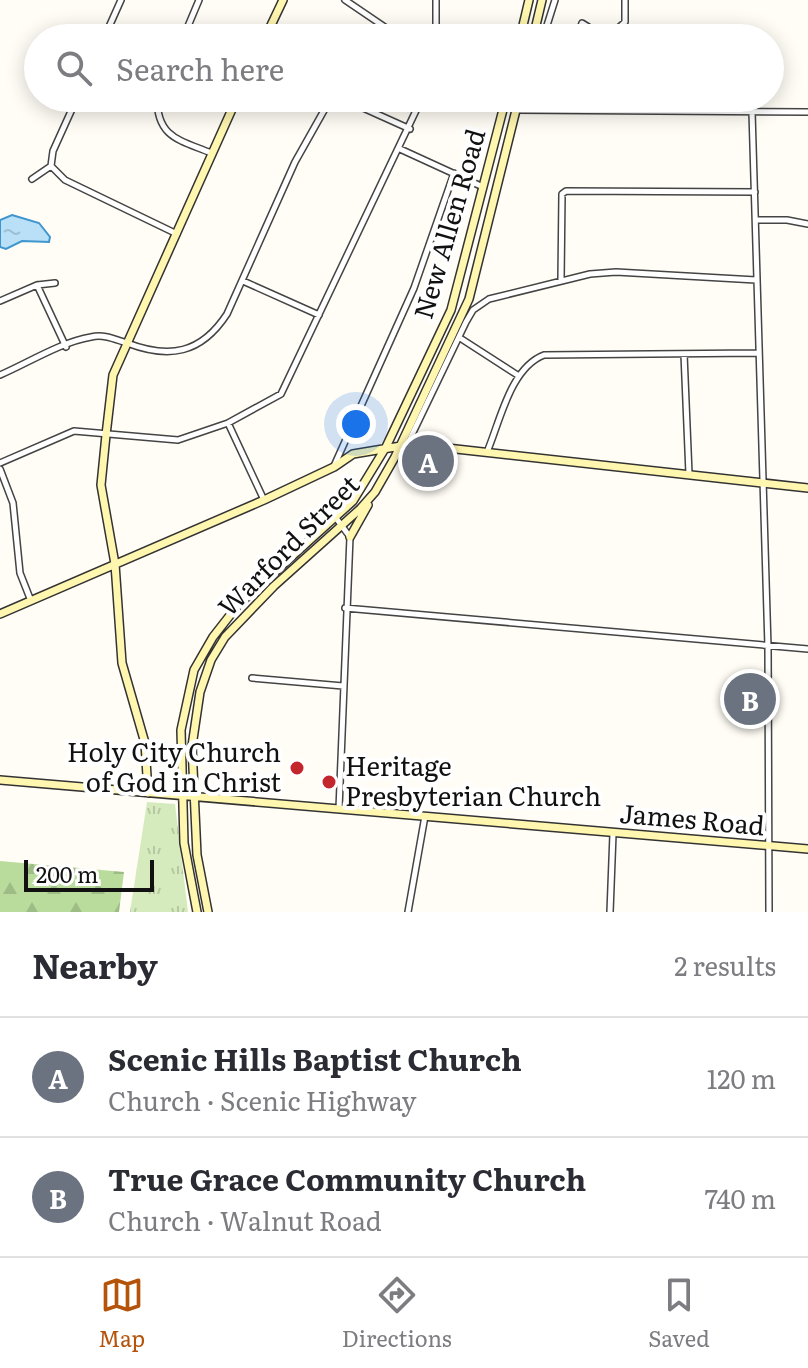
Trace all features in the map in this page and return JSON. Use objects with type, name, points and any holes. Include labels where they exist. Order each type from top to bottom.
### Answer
[{"type":"main road","points":[[272,24],[283,0]]},
{"type":"main road","points":[[524,24],[530,0],[542,3],[537,24]]},
{"type":"main road","points":[[148,793],[145,743],[122,663],[115,564],[101,485],[113,375],[230,112]]},
{"type":"main road","name":"New Allen Road","points":[[386,447],[451,310],[503,112]]},
{"type":"main road","name":"New Allen Road","points":[[403,445],[469,299],[516,112]]},
{"type":"main road","points":[[0,614],[264,500],[334,467],[353,454],[386,447],[403,445],[487,452],[808,488]]},
{"type":"main road","name":"Warford Street","points":[[208,912],[200,884],[193,797],[193,723],[211,660],[225,637],[274,586],[344,525],[375,492],[403,445]]},
{"type":"main road","name":"Warford Street","points":[[197,912],[184,843],[181,730],[194,670],[213,637],[238,605],[353,501],[386,447]]},
{"type":"main road","points":[[350,537],[375,492]]},
{"type":"main road","name":"James Road","points":[[0,781],[808,849]]},
{"type":"street","points":[[110,24],[121,0]]},
{"type":"street","points":[[189,24],[199,0]]},
{"type":"street","points":[[345,0],[382,24]]},
{"type":"street","points":[[436,0],[436,24]]},
{"type":"street","points":[[547,24],[555,0]]},
{"type":"street","points":[[623,24],[625,0]]},
{"type":"street","points":[[32,179],[51,166],[53,151],[71,112]]},
{"type":"street","points":[[158,112],[165,131],[211,153]]},
{"type":"street","points":[[0,375],[90,337],[108,336],[155,353],[179,353],[199,345],[216,330],[243,281],[295,162],[323,112]]},
{"type":"street","points":[[372,112],[410,129]]},
{"type":"street","points":[[31,601],[20,573],[13,503],[0,466],[74,431],[178,440],[228,423],[281,394],[417,112]]},
{"type":"street","points":[[769,912],[768,647],[752,112],[808,112]]},
{"type":"street","points":[[400,149],[484,187]]},
{"type":"street","points":[[51,166],[65,180],[177,234]]},
{"type":"street","points":[[334,467],[414,288],[454,173]]},
{"type":"street","points":[[561,280],[562,194],[566,191],[755,192]]},
{"type":"street","points":[[756,220],[808,224]]},
{"type":"street","points":[[403,445],[473,310],[489,299],[561,280],[616,272],[756,280]]},
{"type":"street","points":[[243,281],[319,315]]},
{"type":"street","points":[[0,301],[37,285],[55,283]]},
{"type":"street","points":[[37,285],[66,347]]},
{"type":"street","points":[[460,338],[519,376]]},
{"type":"street","points":[[487,452],[519,376],[535,358],[544,355],[758,353]]},
{"type":"street","points":[[684,354],[689,474]]},
{"type":"street","points":[[228,423],[264,500]]},
{"type":"street","points":[[336,518],[350,537],[339,810]]},
{"type":"street","points":[[345,608],[808,649]]},
{"type":"street","points":[[252,678],[343,686]]},
{"type":"street","points":[[408,912],[425,816]]},
{"type":"street","points":[[610,912],[613,834]]},
{"type":"green space","points":[[147,802],[175,804],[188,912],[130,912]]},
{"type":"green space","points":[[0,861],[124,872],[119,912],[0,912]]},
{"type":"water","points":[[12,215],[39,223],[50,237],[49,242],[22,241],[6,249],[0,247],[0,220]]},
{"type":"place","name":"Scenic Hills Baptist Church","points":[[428,461]]},
{"type":"place","name":"True Grace Community Church","points":[[750,699]]},
{"type":"place","name":"Holy City Church of God in Christ","points":[[297,768]]},
{"type":"place","name":"Heritage Presbyterian Church","points":[[329,782]]}]
